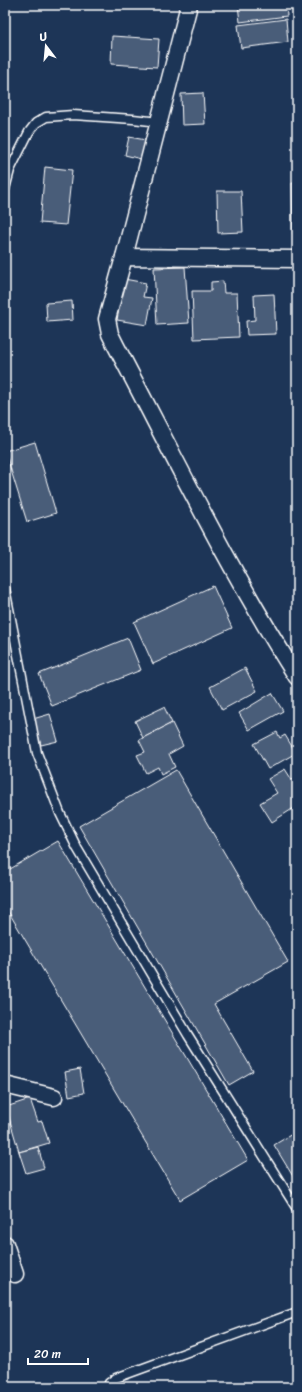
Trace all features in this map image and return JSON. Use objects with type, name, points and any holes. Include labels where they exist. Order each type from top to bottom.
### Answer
[{"type":"street","points":[[189,5],[107,319],[110,334],[227,556],[276,644],[297,677]]},
{"type":"street","points":[[124,257],[297,259]]},
{"type":"street","points":[[5,1085],[54,1097]]},
{"type":"street","points":[[5,1244],[15,1274]]},
{"type":"lane","points":[[5,189],[10,170],[29,132],[36,123],[46,117],[73,115],[159,122]]},
{"type":"lane","points":[[5,588],[37,753],[60,813],[77,848],[188,1035],[297,1209]]},
{"type":"lane","points":[[108,1387],[109,1383],[116,1378],[297,1312]]},
{"type":"building","points":[[238,5],[286,5],[287,16],[240,22]]},
{"type":"building","points":[[286,19],[288,42],[241,48],[238,25]]},
{"type":"building","points":[[112,36],[159,39],[157,67],[111,64]]},
{"type":"building","points":[[203,93],[205,124],[182,125],[181,94]]},
{"type":"building","points":[[129,137],[146,140],[141,159],[125,155]]},
{"type":"building","points":[[45,167],[72,170],[66,225],[40,223]]},
{"type":"building","points":[[292,183],[297,183],[297,234],[293,234]]},
{"type":"building","points":[[217,191],[241,191],[243,232],[218,233]]},
{"type":"building","points":[[185,267],[189,323],[157,325],[154,268]]},
{"type":"building","points":[[124,279],[146,283],[143,297],[152,298],[147,325],[117,320]]},
{"type":"building","points":[[223,281],[224,293],[237,293],[239,337],[194,339],[192,291],[211,291],[211,282]]},
{"type":"building","points":[[274,294],[276,334],[247,335],[246,321],[255,320],[254,295]]},
{"type":"building","points":[[72,301],[73,320],[47,322],[46,303]]},
{"type":"building","points":[[35,442],[56,513],[27,522],[5,451]]},
{"type":"building","points":[[213,586],[232,628],[153,664],[134,622]]},
{"type":"building","points":[[128,638],[141,670],[52,706],[39,674]]},
{"type":"building","points":[[245,668],[257,691],[222,710],[210,687]]},
{"type":"building","points":[[272,693],[283,711],[249,730],[239,713]]},
{"type":"building","points":[[164,707],[172,723],[143,738],[135,721]]},
{"type":"building","points":[[50,714],[58,741],[41,745],[33,719]]},
{"type":"building","points":[[172,723],[183,746],[169,754],[175,767],[161,774],[158,767],[146,773],[137,755],[145,752],[139,740]]},
{"type":"building","points":[[277,732],[280,738],[285,735],[296,753],[268,769],[254,744]]},
{"type":"building","points":[[285,769],[292,780],[297,777],[297,806],[272,822],[260,803],[277,793],[268,779]]},
{"type":"building","points":[[176,770],[288,962],[214,1004],[253,1071],[229,1085],[79,826]]},
{"type":"building","points":[[58,841],[248,1160],[180,1200],[5,906],[5,872]]},
{"type":"building","points":[[80,1069],[84,1093],[69,1096],[65,1072]]},
{"type":"building","points":[[30,1099],[38,1122],[42,1121],[49,1143],[19,1152],[6,1107]]},
{"type":"building","points":[[297,1131],[297,1183],[274,1145]]},
{"type":"building","points":[[38,1147],[44,1168],[26,1173],[19,1152]]}]
